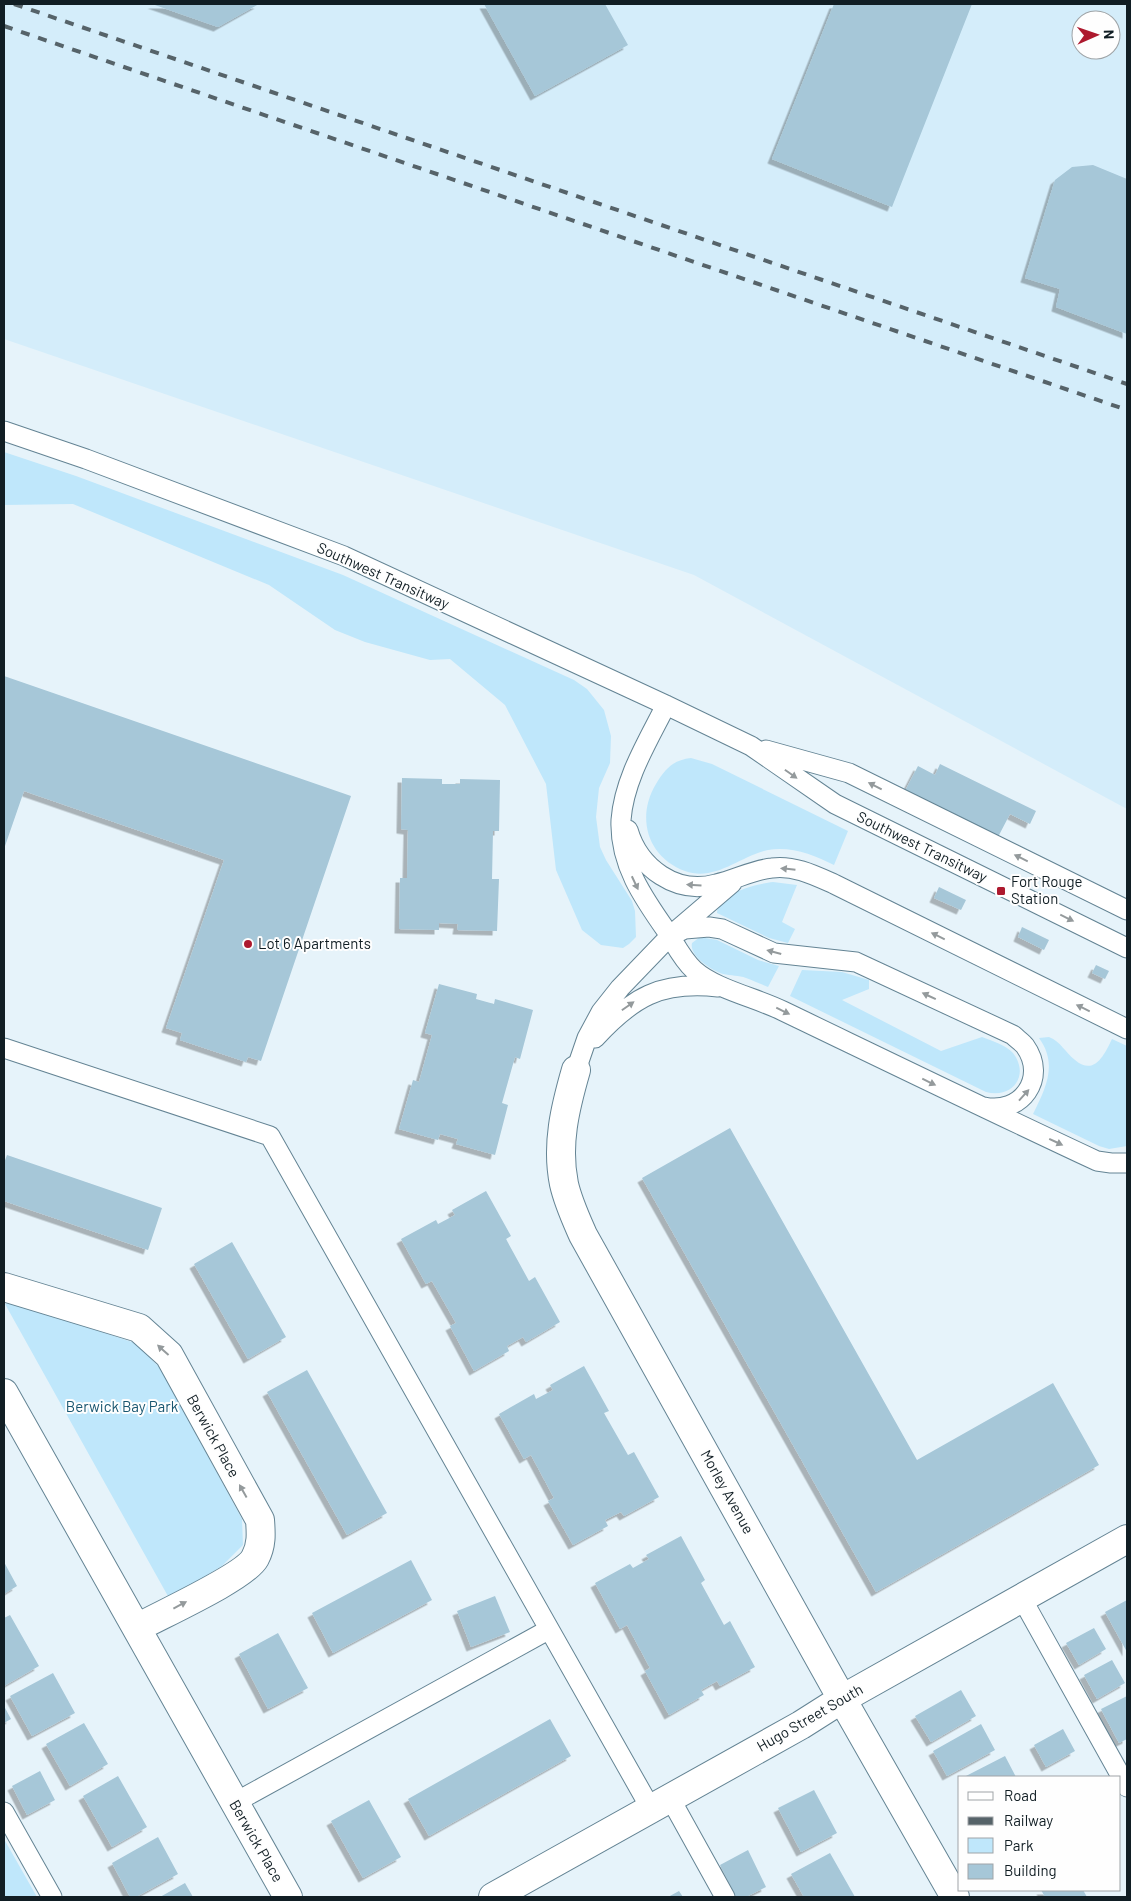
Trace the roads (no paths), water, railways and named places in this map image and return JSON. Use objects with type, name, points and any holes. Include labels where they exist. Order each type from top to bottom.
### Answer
[{"type":"street","name":"Morley Avenue","points":[[576,1070],[562,1126],[561,1155],[564,1184],[576,1218],[588,1244],[955,1897]]},
{"type":"street","name":"Berwick Place","points":[[4,1287],[139,1328],[169,1355],[260,1520],[261,1541],[258,1550],[255,1558],[241,1573],[136,1628]]},
{"type":"street","name":"Berwick Place","points":[[4,1393],[288,1897]]},
{"type":"street","name":"Hugo Street South","points":[[493,1897],[801,1725],[842,1699],[1127,1539]]},
{"type":"lane","name":"Southwest Transitway","points":[[4,431],[344,556],[751,746],[835,804],[1127,948]]},
{"type":"lane","points":[[666,705],[629,782],[621,820],[623,845],[629,869],[639,891],[694,970],[709,980],[774,1006],[980,1106],[1097,1160],[1111,1164],[1127,1163]]},
{"type":"lane","name":"Southwest Transitway","points":[[751,746],[849,773],[1127,910]]},
{"type":"lane","points":[[624,801],[625,818],[630,836],[645,862],[657,874],[670,881],[699,886],[715,885],[772,868],[789,868],[816,876],[1127,1029]]},
{"type":"lane","points":[[576,1070],[587,1038],[601,1012],[620,988],[670,936],[741,876]]},
{"type":"lane","points":[[670,936],[685,929],[709,927],[722,930],[774,954],[856,962],[1013,1035],[1024,1045],[1030,1056],[1033,1077],[1031,1086],[1025,1095],[1006,1107],[994,1109],[980,1106]]},
{"type":"lane","points":[[576,1070],[593,1040],[615,1016],[632,1003],[654,992],[695,985],[717,987],[738,992]]},
{"type":"lane","points":[[4,1048],[270,1136],[548,1630],[660,1803],[725,1897]]},
{"type":"lane","points":[[1021,1598],[1121,1776]]},
{"type":"lane","points":[[234,1803],[548,1630]]},
{"type":"lane","points":[[4,1812],[52,1897]]},
{"type":"railway","points":[[14,4],[1127,384]]},
{"type":"railway","points":[[4,26],[1127,410]]},
{"type":"place","name":"Fort Rouge Station","points":[[1001,891]]},
{"type":"place","name":"Lot 6 Apartments","points":[[248,944]]},
{"type":"park label","name":"Berwick Bay Park","points":[[122,1407]]}]
